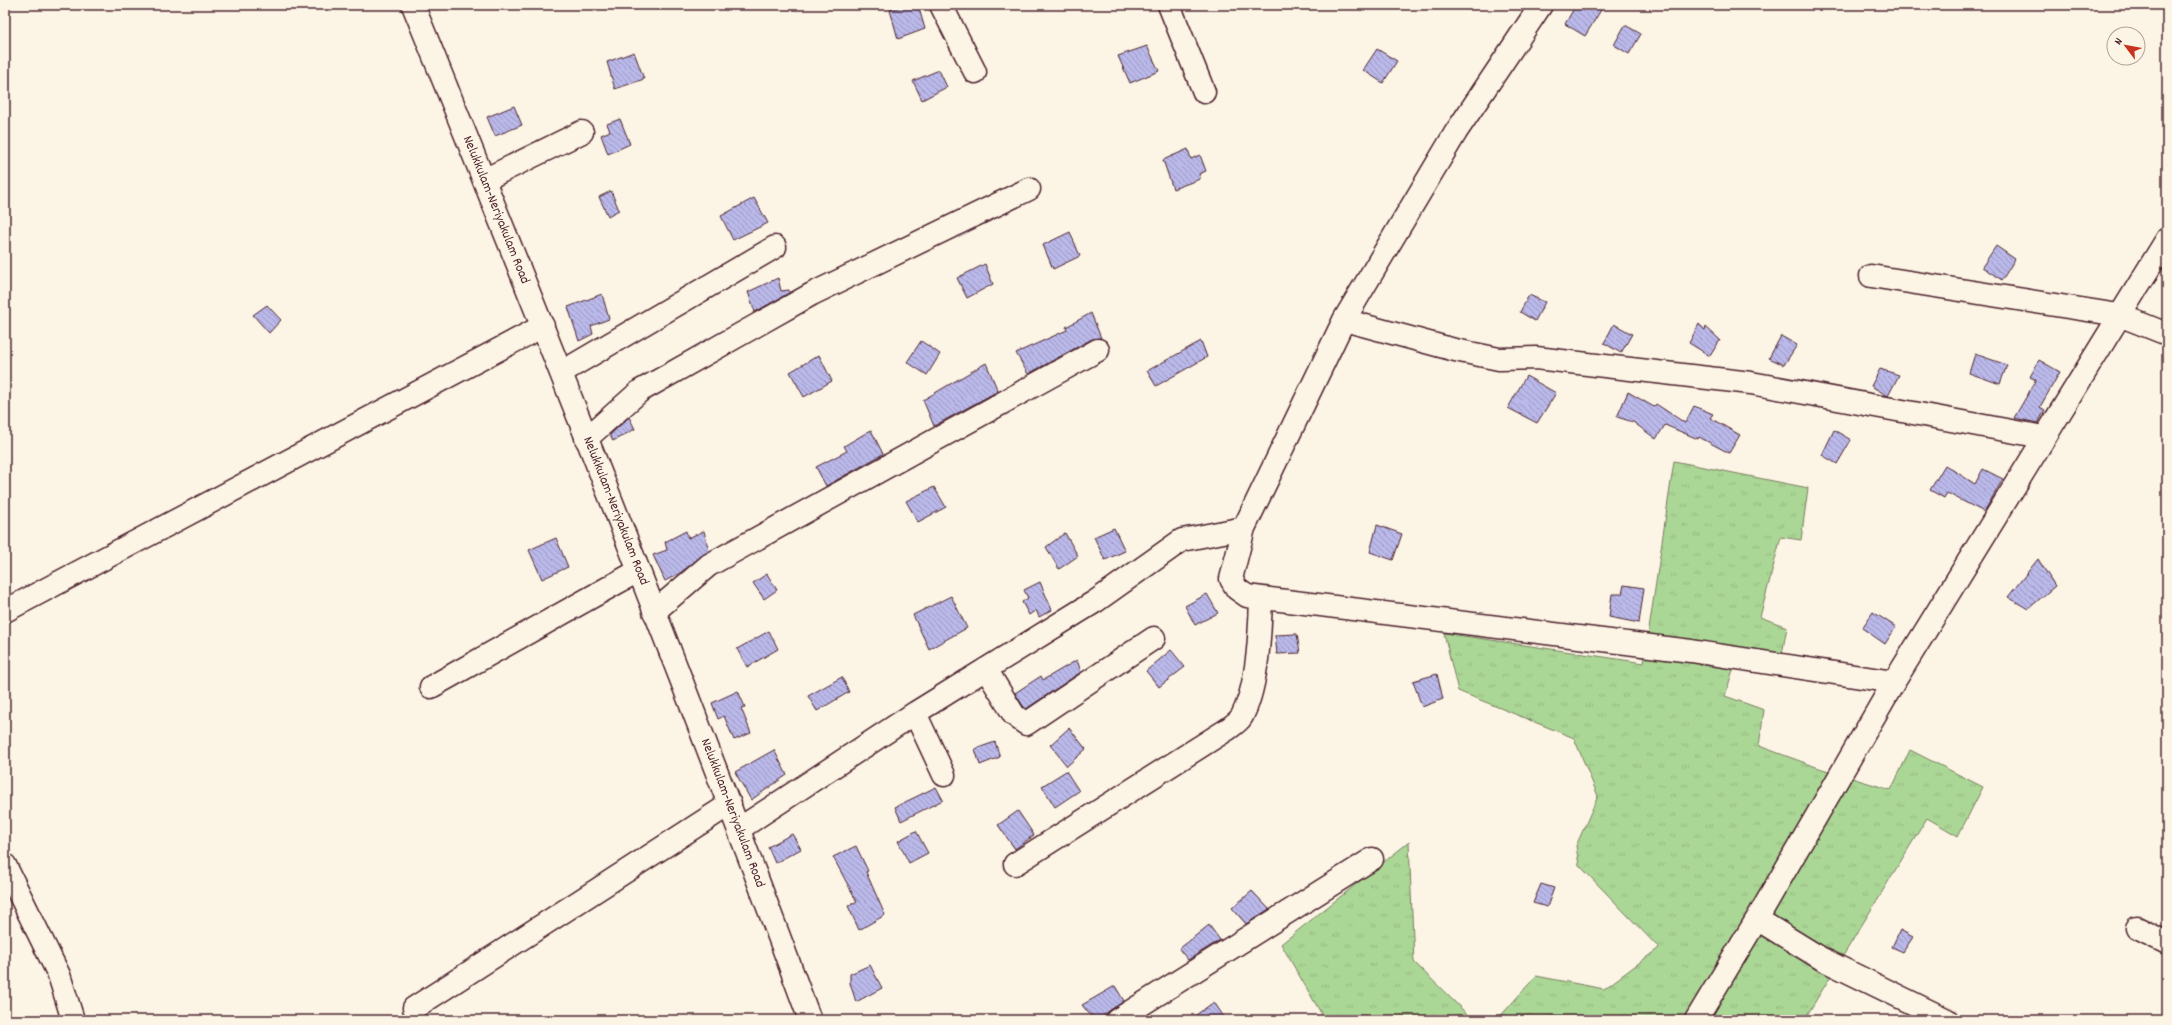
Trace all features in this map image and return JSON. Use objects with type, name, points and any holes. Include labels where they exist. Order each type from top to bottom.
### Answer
[{"type":"street","name":"Nelukkulam-Neriyakulam Road","points":[[413,5],[562,372],[586,439],[730,804],[810,1020]]},
{"type":"street","points":[[941,5],[975,72]]},
{"type":"street","points":[[1169,5],[1204,92]]},
{"type":"street","points":[[1541,5],[1456,132],[1344,320],[1244,528],[1230,579],[1241,593],[1247,596],[1691,651],[1894,682]]},
{"type":"street","points":[[484,180],[582,132]]},
{"type":"street","points":[[586,439],[640,391],[654,383],[812,294],[1029,189]]},
{"type":"street","points":[[1696,1020],[1757,919],[1894,682],[2043,437],[2167,239]]},
{"type":"street","points":[[562,372],[775,247]]},
{"type":"street","points":[[1871,276],[2119,315],[2167,334]]},
{"type":"street","points":[[1344,320],[1454,350],[1499,359],[1536,358],[1751,384],[2043,437]]},
{"type":"street","points":[[5,611],[543,326]]},
{"type":"street","points":[[654,612],[709,565],[1098,350]]},
{"type":"street","points":[[739,829],[915,713],[1096,601],[1182,540],[1244,528]]},
{"type":"street","points":[[431,688],[638,571]]},
{"type":"street","points":[[1015,864],[1228,729],[1243,716],[1249,698],[1259,642],[1261,598]]},
{"type":"street","points":[[986,669],[1014,715],[1026,724],[1154,638]]},
{"type":"street","points":[[915,713],[944,775]]},
{"type":"street","points":[[414,1008],[730,804]]},
{"type":"street","points":[[1117,1020],[1372,859]]},
{"type":"street","points":[[5,866],[59,975],[74,1020]]},
{"type":"street","points":[[1757,919],[1822,959],[1947,1020]]},
{"type":"street","points":[[2137,928],[2167,943]]},
{"type":"green space","points":[[1674,461],[1808,488],[1801,540],[1781,537],[1760,617],[1787,627],[1778,676],[1735,663],[1725,696],[1764,710],[1759,746],[1819,768],[1891,790],[1910,750],[1983,787],[1958,836],[1927,818],[1804,1020],[1497,1020],[1536,976],[1604,989],[1659,948],[1579,865],[1576,846],[1598,796],[1574,738],[1458,691],[1444,633],[1644,663]]},
{"type":"green space","points":[[1409,842],[1414,962],[1473,1020],[1325,1020],[1281,944]]},
{"type":"building","points":[[907,5],[918,5],[925,29],[898,39],[890,10]]},
{"type":"building","points":[[1576,5],[1604,5],[1585,36],[1565,24]]},
{"type":"building","points":[[1625,25],[1641,34],[1629,54],[1614,45]]},
{"type":"building","points":[[1147,46],[1159,71],[1130,83],[1118,56]]},
{"type":"building","points":[[1377,49],[1397,61],[1383,83],[1363,70]]},
{"type":"building","points":[[634,52],[644,79],[615,89],[607,62]]},
{"type":"building","points":[[939,70],[947,87],[922,100],[913,81]]},
{"type":"building","points":[[514,106],[522,125],[495,136],[487,117]]},
{"type":"building","points":[[620,119],[630,144],[608,154],[601,135],[610,131],[607,124]]},
{"type":"building","points":[[1188,149],[1191,159],[1200,155],[1206,171],[1199,174],[1200,179],[1173,189],[1163,160]]},
{"type":"building","points":[[611,191],[619,210],[608,216],[599,197]]},
{"type":"building","points":[[754,198],[768,223],[733,240],[721,216]]},
{"type":"building","points":[[1070,232],[1080,256],[1053,269],[1043,245]]},
{"type":"building","points":[[1996,246],[2015,259],[2002,280],[1982,267]]},
{"type":"building","points":[[985,264],[993,284],[967,298],[957,278]]},
{"type":"building","points":[[778,278],[781,291],[789,290],[789,293],[755,312],[748,292]]},
{"type":"building","points":[[602,294],[609,319],[591,326],[593,334],[579,341],[568,307]]},
{"type":"building","points":[[1529,295],[1545,302],[1535,321],[1520,312]]},
{"type":"building","points":[[267,305],[281,320],[269,333],[253,315]]},
{"type":"building","points":[[1091,313],[1101,338],[1092,339],[1028,374],[1016,353],[1067,330],[1066,327]]},
{"type":"building","points":[[1614,324],[1632,334],[1621,353],[1604,343]]},
{"type":"building","points":[[1699,324],[1705,330],[1706,327],[1720,340],[1710,356],[1689,343]]},
{"type":"building","points":[[1781,336],[1797,345],[1784,365],[1769,358]]},
{"type":"building","points":[[921,341],[940,354],[927,375],[907,362]]},
{"type":"building","points":[[1201,341],[1207,357],[1156,386],[1147,371]]},
{"type":"building","points":[[1975,354],[2007,365],[2000,384],[1969,373]]},
{"type":"building","points":[[819,355],[832,381],[804,397],[790,372]]},
{"type":"building","points":[[2039,360],[2060,372],[2040,407],[2045,410],[2038,423],[2014,418],[2036,380],[2030,377]]},
{"type":"building","points":[[986,363],[998,391],[934,426],[923,400]]},
{"type":"building","points":[[1880,369],[1899,375],[1888,396],[1871,386]]},
{"type":"building","points":[[1526,376],[1556,393],[1537,423],[1508,408]]},
{"type":"building","points":[[1628,392],[1654,407],[1656,404],[1685,423],[1694,406],[1713,414],[1710,418],[1740,435],[1729,453],[1699,437],[1698,439],[1665,425],[1656,439],[1633,422],[1617,417]]},
{"type":"building","points":[[629,417],[635,429],[613,441],[610,435]]},
{"type":"building","points":[[871,430],[883,454],[826,486],[816,467],[847,451],[844,446]]},
{"type":"building","points":[[1834,430],[1851,440],[1837,464],[1822,455]]},
{"type":"building","points":[[1945,465],[1975,484],[1983,469],[2003,479],[1984,512],[1947,493],[1944,498],[1930,490]]},
{"type":"building","points":[[934,487],[946,507],[918,522],[906,501]]},
{"type":"building","points":[[1377,525],[1402,534],[1393,560],[1370,552]]},
{"type":"building","points":[[1114,528],[1125,551],[1105,560],[1094,537]]},
{"type":"building","points":[[686,531],[688,538],[704,531],[709,551],[680,573],[665,581],[653,555],[667,550],[665,542]]},
{"type":"building","points":[[1065,533],[1078,556],[1059,569],[1046,547]]},
{"type":"building","points":[[556,538],[568,567],[542,579],[529,550]]},
{"type":"building","points":[[2038,559],[2055,586],[2028,609],[2008,597]]},
{"type":"building","points":[[767,574],[777,590],[764,599],[753,583]]},
{"type":"building","points":[[1040,582],[1052,610],[1039,617],[1036,610],[1029,615],[1022,602],[1028,598],[1024,590]]},
{"type":"building","points":[[1624,585],[1644,588],[1639,623],[1609,617],[1612,594],[1622,594]]},
{"type":"building","points":[[1207,594],[1218,613],[1195,625],[1185,606]]},
{"type":"building","points":[[951,596],[967,628],[929,649],[913,615]]},
{"type":"building","points":[[1873,612],[1896,627],[1885,644],[1862,628]]},
{"type":"building","points":[[769,631],[778,649],[747,667],[737,649]]},
{"type":"building","points":[[1297,634],[1300,653],[1277,654],[1275,635]]},
{"type":"building","points":[[1171,650],[1185,667],[1159,687],[1146,671]]},
{"type":"building","points":[[1077,660],[1081,672],[1026,709],[1023,706],[1015,693],[1041,676],[1043,680]]},
{"type":"building","points":[[1437,674],[1443,699],[1422,707],[1413,681]]},
{"type":"building","points":[[842,677],[849,692],[817,711],[808,696]]},
{"type":"building","points":[[738,691],[745,707],[741,708],[751,733],[734,740],[724,716],[718,719],[712,703]]},
{"type":"building","points":[[1069,728],[1086,749],[1067,766],[1050,745]]},
{"type":"building","points":[[995,742],[1000,757],[980,765],[975,749]]},
{"type":"building","points":[[774,750],[787,775],[751,800],[735,772]]},
{"type":"building","points":[[1066,771],[1079,791],[1055,807],[1042,786]]},
{"type":"building","points":[[936,787],[943,800],[901,821],[895,807]]},
{"type":"building","points":[[1018,811],[1034,835],[1015,849],[998,825]]},
{"type":"building","points":[[916,831],[928,853],[909,863],[898,841]]},
{"type":"building","points":[[792,834],[801,849],[775,863],[768,847]]},
{"type":"building","points":[[856,846],[868,871],[866,872],[885,915],[859,930],[848,906],[857,902],[833,857]]},
{"type":"building","points":[[1541,884],[1554,888],[1547,907],[1533,903]]},
{"type":"building","points":[[1252,891],[1269,909],[1246,924],[1232,908]]},
{"type":"building","points":[[1209,925],[1220,940],[1188,960],[1179,949]]},
{"type":"building","points":[[1900,930],[1913,937],[1903,952],[1892,947]]},
{"type":"building","points":[[870,965],[882,988],[856,1002],[850,983],[850,974]]},
{"type":"building","points":[[1115,986],[1124,1001],[1097,1020],[1094,1020],[1082,1005]]},
{"type":"building","points":[[1214,1002],[1226,1020],[1189,1020]]}]
